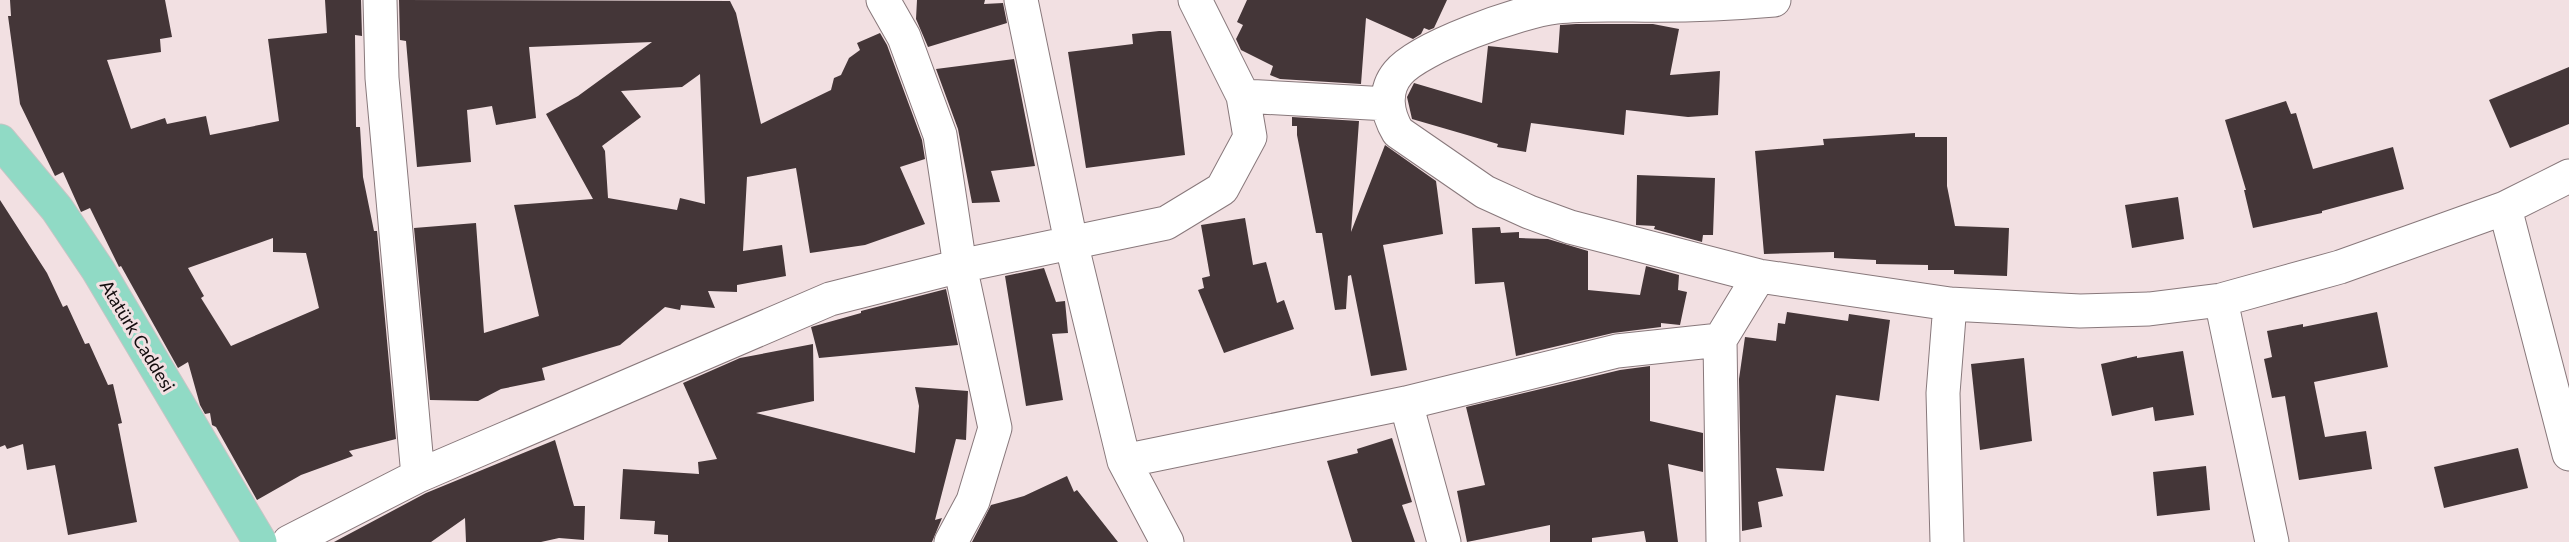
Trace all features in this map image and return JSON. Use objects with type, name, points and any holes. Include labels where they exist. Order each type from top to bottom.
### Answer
[{"type":"main road","name":"Atatürk Caddesi","points":[[0,141],[57,209],[92,261],[260,542]]},
{"type":"street","points":[[380,0],[381,78],[418,476]]},
{"type":"street","points":[[883,0],[904,37],[940,135],[960,266],[995,428],[973,501],[951,542]]},
{"type":"street","points":[[1021,0],[1071,243],[1124,461],[1167,542]]},
{"type":"street","points":[[289,542],[418,476],[830,298],[960,266],[1167,223],[1222,189],[1250,137],[1243,96],[1195,0]]},
{"type":"street","points":[[1774,0],[1729,4],[1592,4],[1553,7],[1520,15],[1466,34],[1407,64],[1396,74],[1389,88],[1388,104],[1391,120],[1398,132],[1485,192],[1570,227],[1759,276],[1950,304],[2080,311],[2149,309],[2221,300],[2340,267],[2505,208],[2569,176]]},
{"type":"street","points":[[1243,96],[1388,104]]},
{"type":"street","points":[[2505,208],[2567,441]]},
{"type":"street","points":[[1723,542],[1720,340],[1759,276]]},
{"type":"street","points":[[2221,300],[2272,542]]},
{"type":"street","points":[[1947,542],[1943,393],[1950,304]]},
{"type":"street","points":[[1124,461],[1406,403],[1617,351],[1720,340]]},
{"type":"street","points":[[1406,403],[1444,542]]},
{"type":"building","points":[[10,0],[165,0],[172,37],[160,39],[161,52],[107,60],[131,129],[165,118],[167,124],[206,116],[210,135],[279,121],[268,39],[327,33],[325,0],[361,0],[362,36],[355,35],[356,127],[360,127],[363,177],[374,231],[377,231],[396,439],[349,451],[353,456],[301,475],[257,500],[216,427],[212,425],[210,413],[205,414],[200,405],[188,362],[178,368],[121,266],[119,267],[90,208],[81,212],[63,172],[55,176],[20,104],[8,16],[11,16]],"holes":[[[273,238],[273,252],[306,253],[319,308],[231,346],[201,298],[204,296],[188,268]]]},
{"type":"building","points":[[399,0],[730,1],[736,13],[761,124],[831,90],[834,78],[841,75],[849,58],[860,50],[857,43],[880,33],[887,45],[922,140],[925,159],[900,167],[925,224],[865,245],[810,253],[796,168],[747,177],[743,251],[782,245],[786,276],[737,285],[737,292],[708,291],[715,308],[681,305],[680,310],[665,307],[620,345],[542,368],[545,380],[501,389],[478,401],[430,400],[414,228],[476,223],[484,333],[539,316],[514,205],[593,199],[546,114],[578,96],[652,42],[529,47],[536,118],[496,125],[492,106],[467,110],[471,162],[417,167],[406,41],[400,40]],"holes":[[[700,74],[705,204],[680,198],[677,210],[608,198],[605,151],[602,146],[641,117],[621,91],[682,87]]]},
{"type":"building","points":[[917,0],[985,0],[984,4],[1003,3],[1007,23],[928,47],[916,19]]},
{"type":"building","points":[[1247,0],[1447,0],[1434,28],[1429,30],[1424,28],[1421,34],[1413,39],[1366,18],[1361,84],[1280,79],[1270,75],[1273,66],[1241,50],[1236,39],[1243,25],[1237,22]]},
{"type":"building","points":[[1653,24],[1679,29],[1670,75],[1720,71],[1718,115],[1688,117],[1626,110],[1624,135],[1531,123],[1526,152],[1497,147],[1498,144],[1412,119],[1407,97],[1414,83],[1482,103],[1488,46],[1558,53],[1560,25]]},
{"type":"building","points":[[1171,31],[1185,155],[1086,168],[1068,52],[1133,44],[1132,34]]},
{"type":"building","points":[[1014,59],[1035,166],[991,171],[1000,202],[972,203],[958,129],[936,69]]},
{"type":"building","points":[[2569,67],[2569,124],[2510,148],[2489,100]]},
{"type":"building","points":[[2286,101],[2291,114],[2296,113],[2313,169],[2393,147],[2404,189],[2322,211],[2322,213],[2253,228],[2244,190],[2246,190],[2225,120]]},
{"type":"building","points":[[1292,117],[1359,121],[1351,232],[1385,145],[1436,181],[1443,234],[1383,245],[1407,370],[1371,376],[1351,275],[1348,276],[1346,309],[1335,310],[1322,233],[1316,233],[1297,126],[1292,126]]},
{"type":"building","points":[[1915,133],[1915,137],[1947,137],[1947,186],[1955,226],[2009,228],[2007,276],[1954,274],[1954,270],[1928,270],[1928,265],[1876,264],[1876,260],[1834,258],[1834,252],[1764,254],[1755,151],[1824,145],[1823,139]]},
{"type":"building","points":[[1637,175],[1715,178],[1713,235],[1703,235],[1702,242],[1654,229],[1655,226],[1636,225]]},
{"type":"building","points":[[2178,197],[2184,239],[2132,248],[2125,205]]},
{"type":"building","points":[[0,200],[47,273],[63,307],[67,305],[85,344],[89,343],[108,385],[113,384],[122,423],[118,424],[137,522],[68,535],[55,465],[27,470],[23,444],[7,449],[5,445],[0,447]]},
{"type":"building","points":[[1245,218],[1253,265],[1266,262],[1277,303],[1284,300],[1294,329],[1224,353],[1198,290],[1204,288],[1202,278],[1210,276],[1201,225]]},
{"type":"building","points":[[1500,227],[1501,233],[1519,232],[1519,238],[1548,239],[1588,251],[1588,290],[1640,295],[1646,266],[1679,275],[1678,290],[1687,292],[1680,325],[1661,323],[1661,327],[1613,333],[1516,356],[1504,282],[1475,284],[1472,228]]},
{"type":"building","points":[[1044,268],[1056,302],[1065,301],[1068,333],[1052,334],[1063,400],[1026,406],[1005,276]]},
{"type":"building","points":[[946,289],[958,345],[819,358],[811,327],[861,313],[861,311]]},
{"type":"building","points":[[1787,312],[1848,321],[1849,314],[1890,320],[1879,401],[1836,395],[1824,471],[1776,468],[1783,496],[1758,502],[1762,527],[1742,531],[1739,379],[1745,337],[1776,341],[1778,323],[1785,324]]},
{"type":"building","points":[[2377,312],[2388,367],[2314,382],[2325,437],[2366,431],[2372,469],[2299,480],[2285,396],[2272,398],[2264,359],[2272,357],[2267,331],[2303,324],[2303,327]]},
{"type":"building","points":[[813,344],[814,401],[756,413],[915,453],[919,406],[915,387],[968,391],[966,440],[956,439],[935,520],[942,518],[932,542],[668,542],[668,535],[654,534],[655,521],[620,519],[623,469],[699,474],[698,462],[717,459],[683,383],[740,358]]},
{"type":"building","points":[[2183,351],[2194,415],[2155,421],[2153,407],[2112,416],[2101,364],[2137,356],[2137,358]]},
{"type":"building","points":[[2024,358],[2032,441],[1980,450],[1971,364]]},
{"type":"building","points":[[1650,366],[1650,421],[1703,433],[1703,472],[1668,464],[1678,542],[1646,542],[1644,531],[1592,538],[1592,542],[1550,542],[1550,525],[1467,542],[1457,491],[1485,485],[1466,407],[1620,370]]},
{"type":"building","points":[[1392,438],[1412,502],[1402,505],[1415,542],[1352,542],[1327,461],[1358,453],[1357,449]]},
{"type":"building","points":[[555,440],[574,506],[585,506],[584,540],[559,538],[541,542],[466,542],[465,518],[431,542],[334,542],[426,493]]},
{"type":"building","points":[[2518,448],[2528,488],[2444,508],[2434,467]]},
{"type":"building","points":[[2206,466],[2210,510],[2157,516],[2153,472]]},
{"type":"building","points":[[1067,476],[1074,492],[1077,490],[1118,542],[972,542],[991,505],[1024,496]]}]
